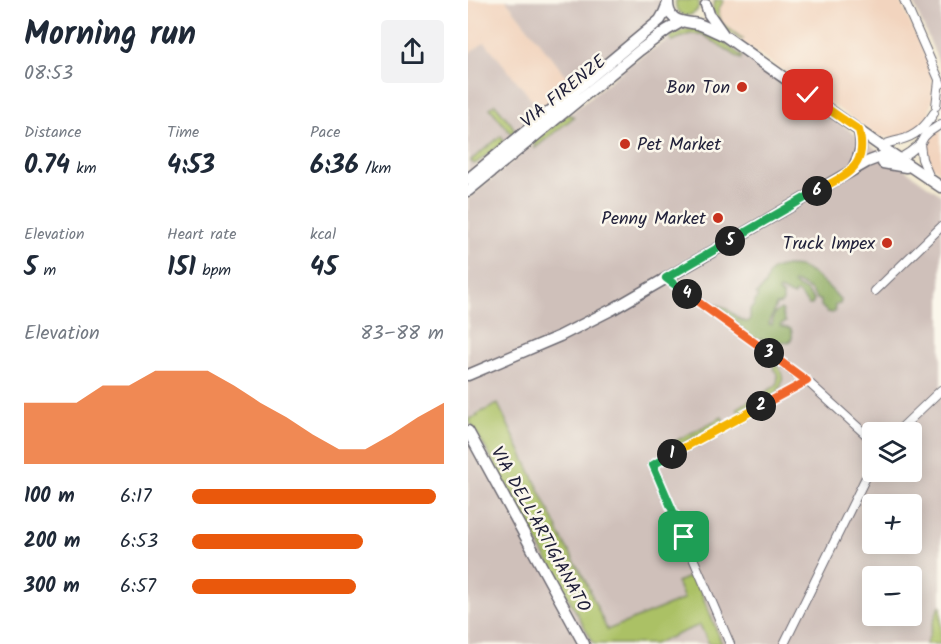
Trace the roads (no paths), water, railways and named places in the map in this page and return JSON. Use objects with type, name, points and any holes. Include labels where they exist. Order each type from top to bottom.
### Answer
[{"type":"main road","points":[[668,1],[671,15],[684,22],[708,28],[725,36],[937,184]]},
{"type":"main road","name":"VIA FIRENZE","points":[[468,179],[660,20],[668,1]]},
{"type":"main road","points":[[706,2],[711,17],[725,36]]},
{"type":"main road","name":"VIA FIRENZE","points":[[468,191],[640,50],[667,30],[700,18],[706,2]]},
{"type":"main road","points":[[850,172],[861,154],[862,144],[859,130]]},
{"type":"main road","points":[[850,172],[881,146]]},
{"type":"main road","points":[[468,375],[575,329],[867,162],[879,157],[899,158]]},
{"type":"main road","points":[[850,172],[899,158]]},
{"type":"main road","points":[[883,163],[913,168]]},
{"type":"main road","name":"VIA DELL'ARTIGIANATO","points":[[468,431],[584,644]]},
{"type":"street","points":[[899,158],[920,144],[929,132],[941,124],[936,120],[940,82],[904,0]]},
{"type":"street","points":[[881,146],[916,134],[925,126],[937,107]]},
{"type":"street","points":[[899,158],[903,146],[910,137]]},
{"type":"street","points":[[920,144],[923,165],[937,184]]},
{"type":"street","points":[[875,291],[941,227]]},
{"type":"street","points":[[666,278],[807,381],[862,431]]},
{"type":"street","points":[[730,644],[653,465],[807,381]]},
{"type":"street","points":[[907,422],[941,390]]},
{"type":"street","points":[[784,644],[864,482]]},
{"type":"place","name":"Bon Ton","points":[[742,87]]},
{"type":"place","name":"Pet Market","points":[[625,144]]},
{"type":"place","name":"Penny Market","points":[[718,218]]},
{"type":"place","name":"Truck Impex","points":[[887,243]]}]
